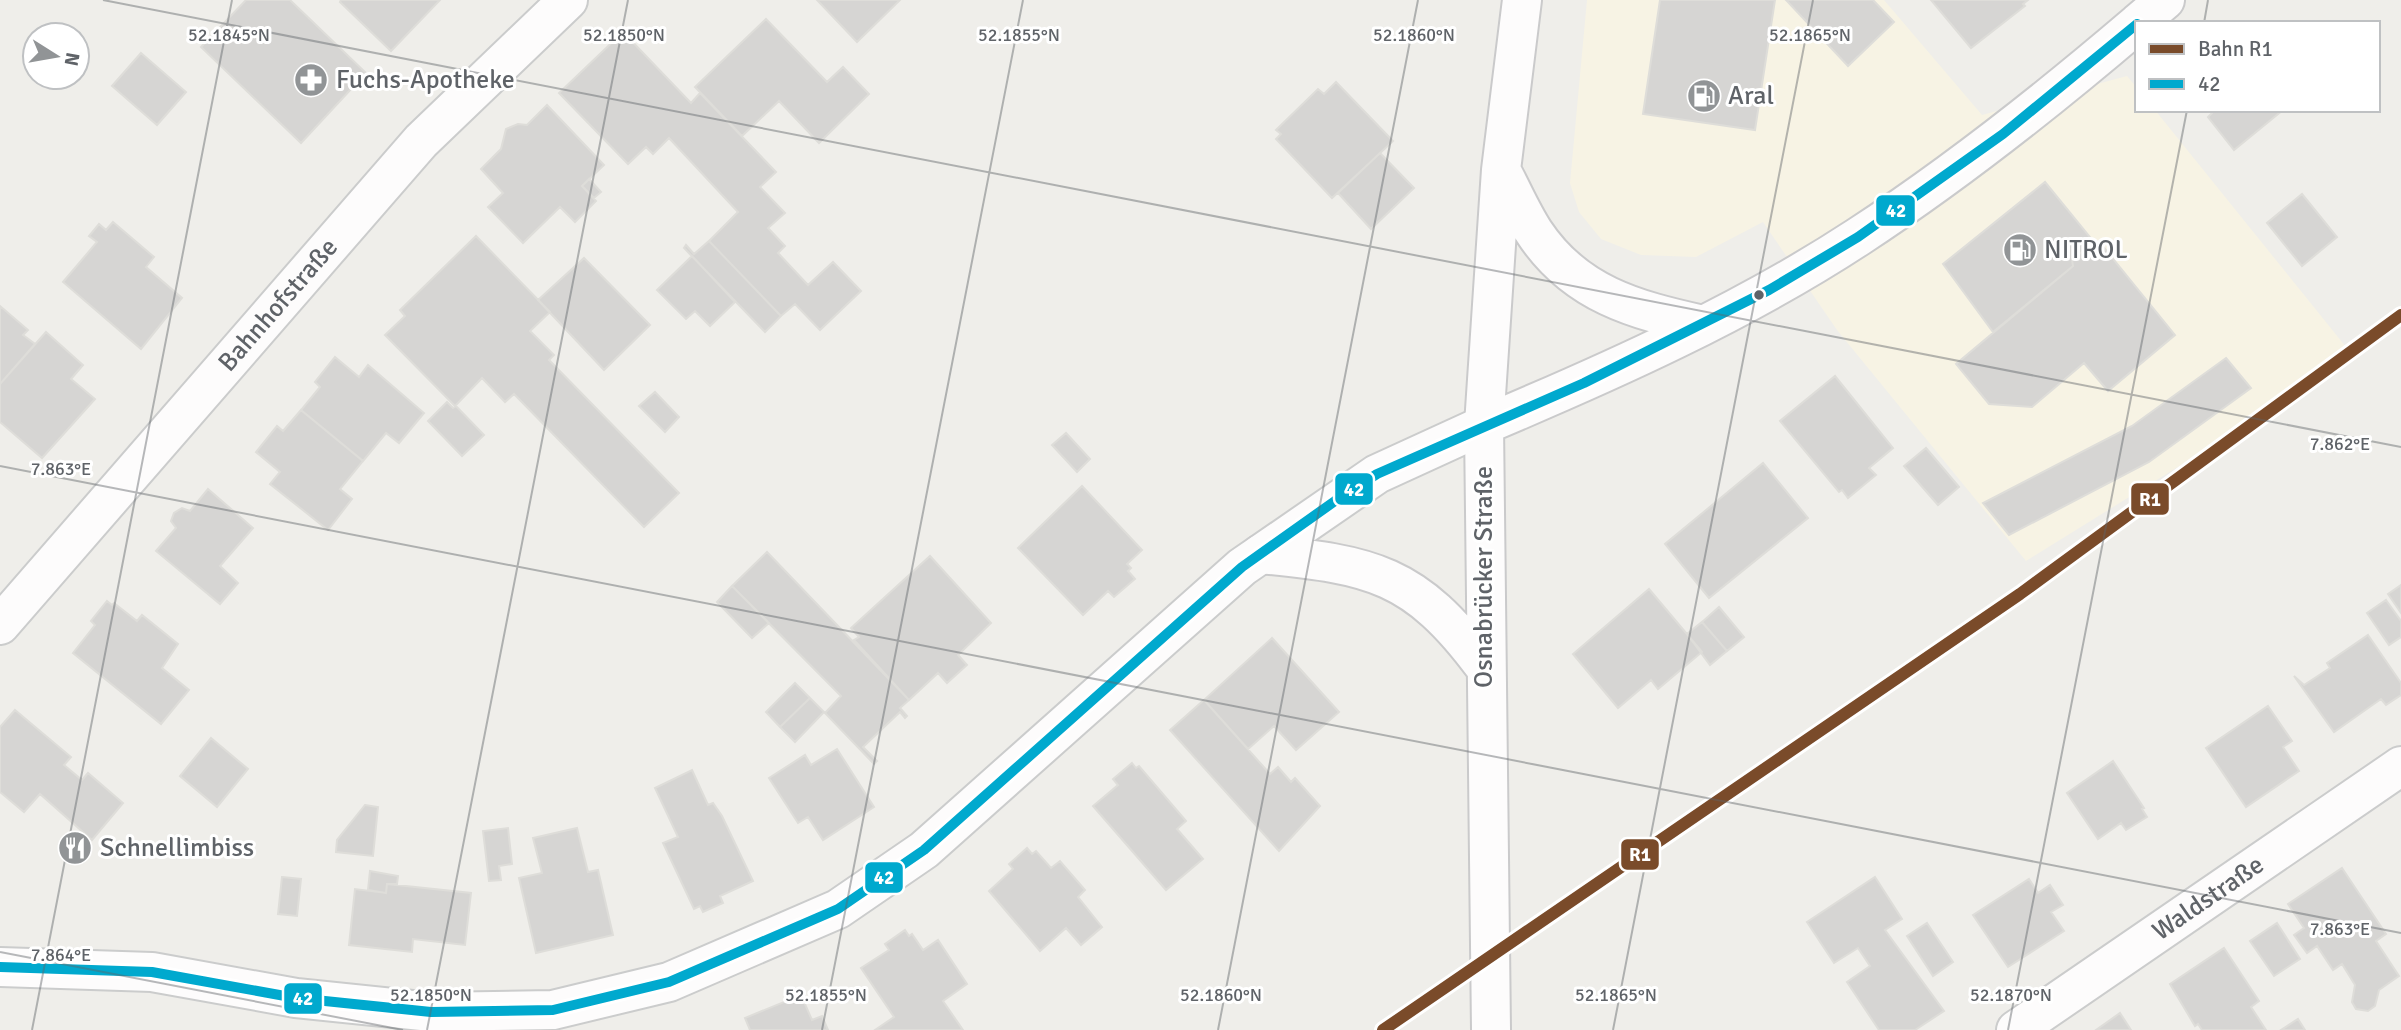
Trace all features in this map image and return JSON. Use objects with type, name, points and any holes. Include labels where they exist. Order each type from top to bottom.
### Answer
[{"type":"street","name":"Bahnhofstraße","points":[[0,625],[421,141],[568,0]]},
{"type":"street","name":"Osnabrücker Straße","points":[[1491,1030],[1484,666],[1484,425],[1501,170],[1522,0]]},
{"type":"street","points":[[2140,21],[2165,0]]},
{"type":"street","points":[[0,967],[152,972],[296,998],[431,1013],[553,1010],[669,982],[838,909],[924,850],[1261,554],[1377,474],[1584,383],[1769,290],[1858,237],[2003,134],[2135,25]]},
{"type":"street","points":[[1501,170],[1535,233],[1561,263],[1599,294],[1643,312],[1703,325]]},
{"type":"street","points":[[1261,554],[1319,559],[1385,575],[1437,610],[1454,625],[1484,666]]},
{"type":"street","name":"Waldstraße","points":[[2015,1030],[2401,766]]},
{"type":"shaded area","points":[[1587,0],[1884,0],[1982,115],[2127,76],[2135,86],[2135,112],[2157,112],[2346,347],[2205,450],[2026,561],[1837,330],[1763,222],[1696,257],[1641,255],[1601,239],[1579,212],[1570,183]]},
{"type":"building","points":[[246,0],[290,0],[366,73],[301,143],[201,47]]},
{"type":"building","points":[[440,0],[391,51],[340,2]]},
{"type":"building","points":[[817,0],[900,0],[857,42]]},
{"type":"building","points":[[1660,0],[1775,0],[1755,130],[1643,114]]},
{"type":"building","points":[[1786,0],[1873,0],[1894,22],[1848,66]]},
{"type":"building","points":[[1931,0],[2028,0],[2023,4],[2025,6],[1971,48]]},
{"type":"building","points":[[766,19],[827,82],[843,67],[869,94],[819,143],[779,101],[742,136],[695,87]]},
{"type":"building","points":[[623,32],[691,103],[700,93],[776,172],[760,187],[785,213],[768,228],[785,246],[778,253],[808,285],[833,262],[861,291],[820,330],[795,304],[781,316],[709,241],[738,212],[669,138],[653,154],[646,147],[628,164],[559,93]]},
{"type":"building","points":[[141,53],[186,92],[157,125],[112,86]]},
{"type":"building","points":[[1336,82],[1393,141],[1332,198],[1276,139],[1281,134],[1276,130],[1318,89],[1324,94]]},
{"type":"building","points":[[547,105],[604,165],[582,186],[596,201],[575,222],[560,207],[523,243],[488,207],[503,193],[481,169],[501,149],[506,129],[518,124],[527,125]]},
{"type":"building","points":[[2213,112],[2281,112],[2234,150],[2208,117]]},
{"type":"building","points":[[1380,153],[1414,188],[1371,229],[1338,193]]},
{"type":"building","points":[[589,179],[601,192],[594,198],[582,186]]},
{"type":"building","points":[[2045,182],[2094,242],[2072,260],[2073,266],[1993,332],[1943,264]]},
{"type":"building","points":[[2302,194],[2337,237],[2302,266],[2267,223]]},
{"type":"building","points":[[113,222],[154,257],[146,267],[182,298],[141,349],[63,282],[97,242],[89,236],[99,224],[106,230]]},
{"type":"building","points":[[476,236],[550,312],[530,331],[554,355],[549,360],[679,493],[644,527],[514,394],[505,402],[482,378],[455,406],[385,335],[405,316],[400,310]]},
{"type":"building","points":[[709,241],[781,316],[765,332],[684,248],[686,245],[694,254]]},
{"type":"building","points":[[2094,242],[2101,244],[2175,335],[2108,391],[2084,363],[2032,407],[1989,404],[1956,364],[2073,266],[2072,260]]},
{"type":"building","points":[[692,256],[735,302],[710,326],[695,311],[686,319],[657,290]]},
{"type":"building","points":[[584,258],[650,325],[604,370],[538,300]]},
{"type":"building","points":[[0,306],[28,330],[23,335],[35,344],[0,384]]},
{"type":"building","points":[[46,332],[83,365],[71,379],[95,399],[42,458],[0,422],[0,384]]},
{"type":"building","points":[[335,357],[359,377],[368,365],[424,413],[399,443],[386,433],[363,461],[301,410],[320,387],[315,382]]},
{"type":"building","points":[[2226,358],[2251,388],[2149,462],[2009,535],[1983,503],[2132,426]]},
{"type":"building","points":[[1835,376],[1893,448],[1869,468],[1876,475],[1848,498],[1842,490],[1839,492],[1780,421]]},
{"type":"building","points":[[655,392],[679,417],[665,432],[639,406]]},
{"type":"building","points":[[447,402],[453,408],[456,406],[484,435],[462,456],[428,421]]},
{"type":"building","points":[[301,410],[363,461],[340,489],[352,499],[328,530],[270,484],[280,472],[256,452],[277,426],[283,431]]},
{"type":"building","points":[[1066,433],[1090,459],[1077,472],[1052,445]]},
{"type":"building","points":[[1926,448],[1959,487],[1938,505],[1904,466]]},
{"type":"building","points":[[1763,463],[1808,518],[1709,598],[1665,544]]},
{"type":"building","points":[[1082,486],[1142,550],[1127,564],[1131,568],[1128,571],[1135,579],[1114,597],[1108,591],[1083,615],[1018,548]]},
{"type":"building","points":[[208,489],[253,528],[220,566],[238,583],[220,604],[156,551],[176,528],[171,521],[174,513],[182,508],[190,511]]},
{"type":"building","points":[[767,552],[909,700],[900,708],[907,716],[905,718],[900,712],[863,747],[877,761],[874,764],[825,713],[841,696],[732,586]]},
{"type":"building","points":[[930,556],[991,623],[958,655],[967,665],[947,683],[938,673],[909,700],[854,640],[859,637],[851,628]]},
{"type":"building","points":[[2401,585],[2401,613],[2388,594]]},
{"type":"building","points":[[732,586],[769,623],[752,638],[717,602]]},
{"type":"building","points":[[1649,589],[1702,652],[1658,689],[1651,680],[1618,708],[1573,654]]},
{"type":"building","points":[[2386,600],[2401,621],[2401,637],[2389,645],[2367,613]]},
{"type":"building","points":[[107,601],[112,605],[114,603],[137,621],[142,615],[178,644],[162,668],[189,690],[161,724],[73,653],[95,625],[91,621]]},
{"type":"building","points":[[1719,607],[1744,637],[1727,651],[1702,622]]},
{"type":"building","points":[[1702,622],[1727,651],[1710,665],[1687,634]]},
{"type":"building","points":[[2368,635],[2401,683],[2401,695],[2386,705],[2381,699],[2334,732],[2294,676],[2304,685],[2330,668],[2327,663]]},
{"type":"building","points":[[1272,638],[1339,712],[1296,750],[1274,726],[1248,749],[1204,700]]},
{"type":"building","points":[[795,683],[810,698],[780,727],[766,712]]},
{"type":"building","points":[[810,698],[824,712],[795,742],[780,727]]},
{"type":"building","points":[[1204,700],[1270,774],[1278,767],[1291,782],[1295,778],[1320,806],[1279,851],[1170,730]]},
{"type":"building","points":[[2268,706],[2292,741],[2283,747],[2299,771],[2246,807],[2206,748]]},
{"type":"building","points":[[15,710],[71,757],[64,765],[82,780],[88,773],[123,803],[92,840],[40,794],[24,812],[0,792],[0,727]]},
{"type":"building","points":[[211,738],[248,769],[217,807],[180,776]]},
{"type":"building","points":[[837,749],[874,807],[823,840],[808,817],[798,823],[769,778],[805,755],[811,765]]},
{"type":"building","points":[[2113,761],[2144,808],[2142,809],[2147,817],[2126,830],[2121,823],[2098,839],[2067,793]]},
{"type":"building","points":[[1132,763],[1136,768],[1139,766],[1186,821],[1177,829],[1203,859],[1166,890],[1093,806],[1118,785],[1113,779]]},
{"type":"building","points":[[692,770],[708,805],[713,803],[722,816],[753,881],[720,896],[723,903],[703,912],[700,906],[694,909],[663,843],[678,837],[655,788]]},
{"type":"building","points":[[365,805],[378,807],[373,856],[336,852],[337,840]]},
{"type":"building","points":[[508,828],[512,864],[499,866],[501,880],[489,881],[483,831]]},
{"type":"building","points":[[577,828],[588,872],[598,870],[613,935],[536,953],[519,878],[542,873],[533,838]]},
{"type":"building","points":[[1027,848],[1032,854],[1036,851],[1051,868],[1060,861],[1085,890],[1078,897],[1102,927],[1081,945],[1066,928],[1040,951],[989,891],[1013,869],[1009,864]]},
{"type":"building","points":[[2342,868],[2386,934],[2376,941],[2399,976],[2379,990],[2375,1006],[2368,1011],[2356,1009],[2352,1002],[2355,985],[2342,964],[2333,970],[2317,946],[2307,953],[2294,935],[2304,928],[2288,904]]},
{"type":"building","points":[[370,871],[398,876],[397,884],[387,884],[386,893],[368,890]]},
{"type":"building","points":[[282,877],[301,879],[297,916],[278,914]]},
{"type":"building","points":[[1875,877],[1902,919],[1885,930],[1944,1011],[1915,1030],[1879,1030],[1847,982],[1870,966],[1858,948],[1834,963],[1807,922]]},
{"type":"building","points":[[2029,879],[2038,893],[2050,885],[2063,905],[2051,912],[2064,931],[2008,967],[1973,915]]},
{"type":"building","points":[[387,884],[471,893],[465,945],[413,939],[412,952],[349,945],[355,889],[386,893]]},
{"type":"building","points":[[1927,923],[1953,962],[1933,976],[1907,936]]},
{"type":"building","points":[[2277,923],[2300,959],[2274,976],[2250,941]]},
{"type":"building","points":[[905,930],[909,936],[912,934],[923,950],[938,940],[967,984],[943,1001],[963,1030],[875,1030],[894,1017],[861,968],[889,950],[885,944]]},
{"type":"building","points":[[2224,948],[2259,1001],[2251,1007],[2266,1030],[2202,1030],[2198,1024],[2195,1026],[2170,984]]},
{"type":"building","points":[[801,995],[812,1020],[822,1016],[828,1030],[750,1030],[745,1018]]},
{"type":"building","points":[[2120,1013],[2131,1030],[2096,1030]]},
{"type":"building","points":[[2298,1019],[2305,1030],[2281,1030]]},
{"type":"rail line","name":"R1","points":[[1383,1030],[2020,594],[2401,315]]},
{"type":"transit line","name":"42","points":[[0,967],[152,972],[296,998],[431,1012],[553,1010],[669,982],[838,909],[924,850],[1242,567],[1335,501],[1377,474],[1584,383],[1769,290],[1858,237],[2003,134],[2135,26]]},
{"type":"place","name":"Fuchs-Apotheke","points":[[311,80]]},
{"type":"place","name":"Aral","points":[[1704,96]]},
{"type":"place","name":"NITROL","points":[[2020,250]]},
{"type":"place","name":"Schnellimbiss","points":[[75,848]]}]
